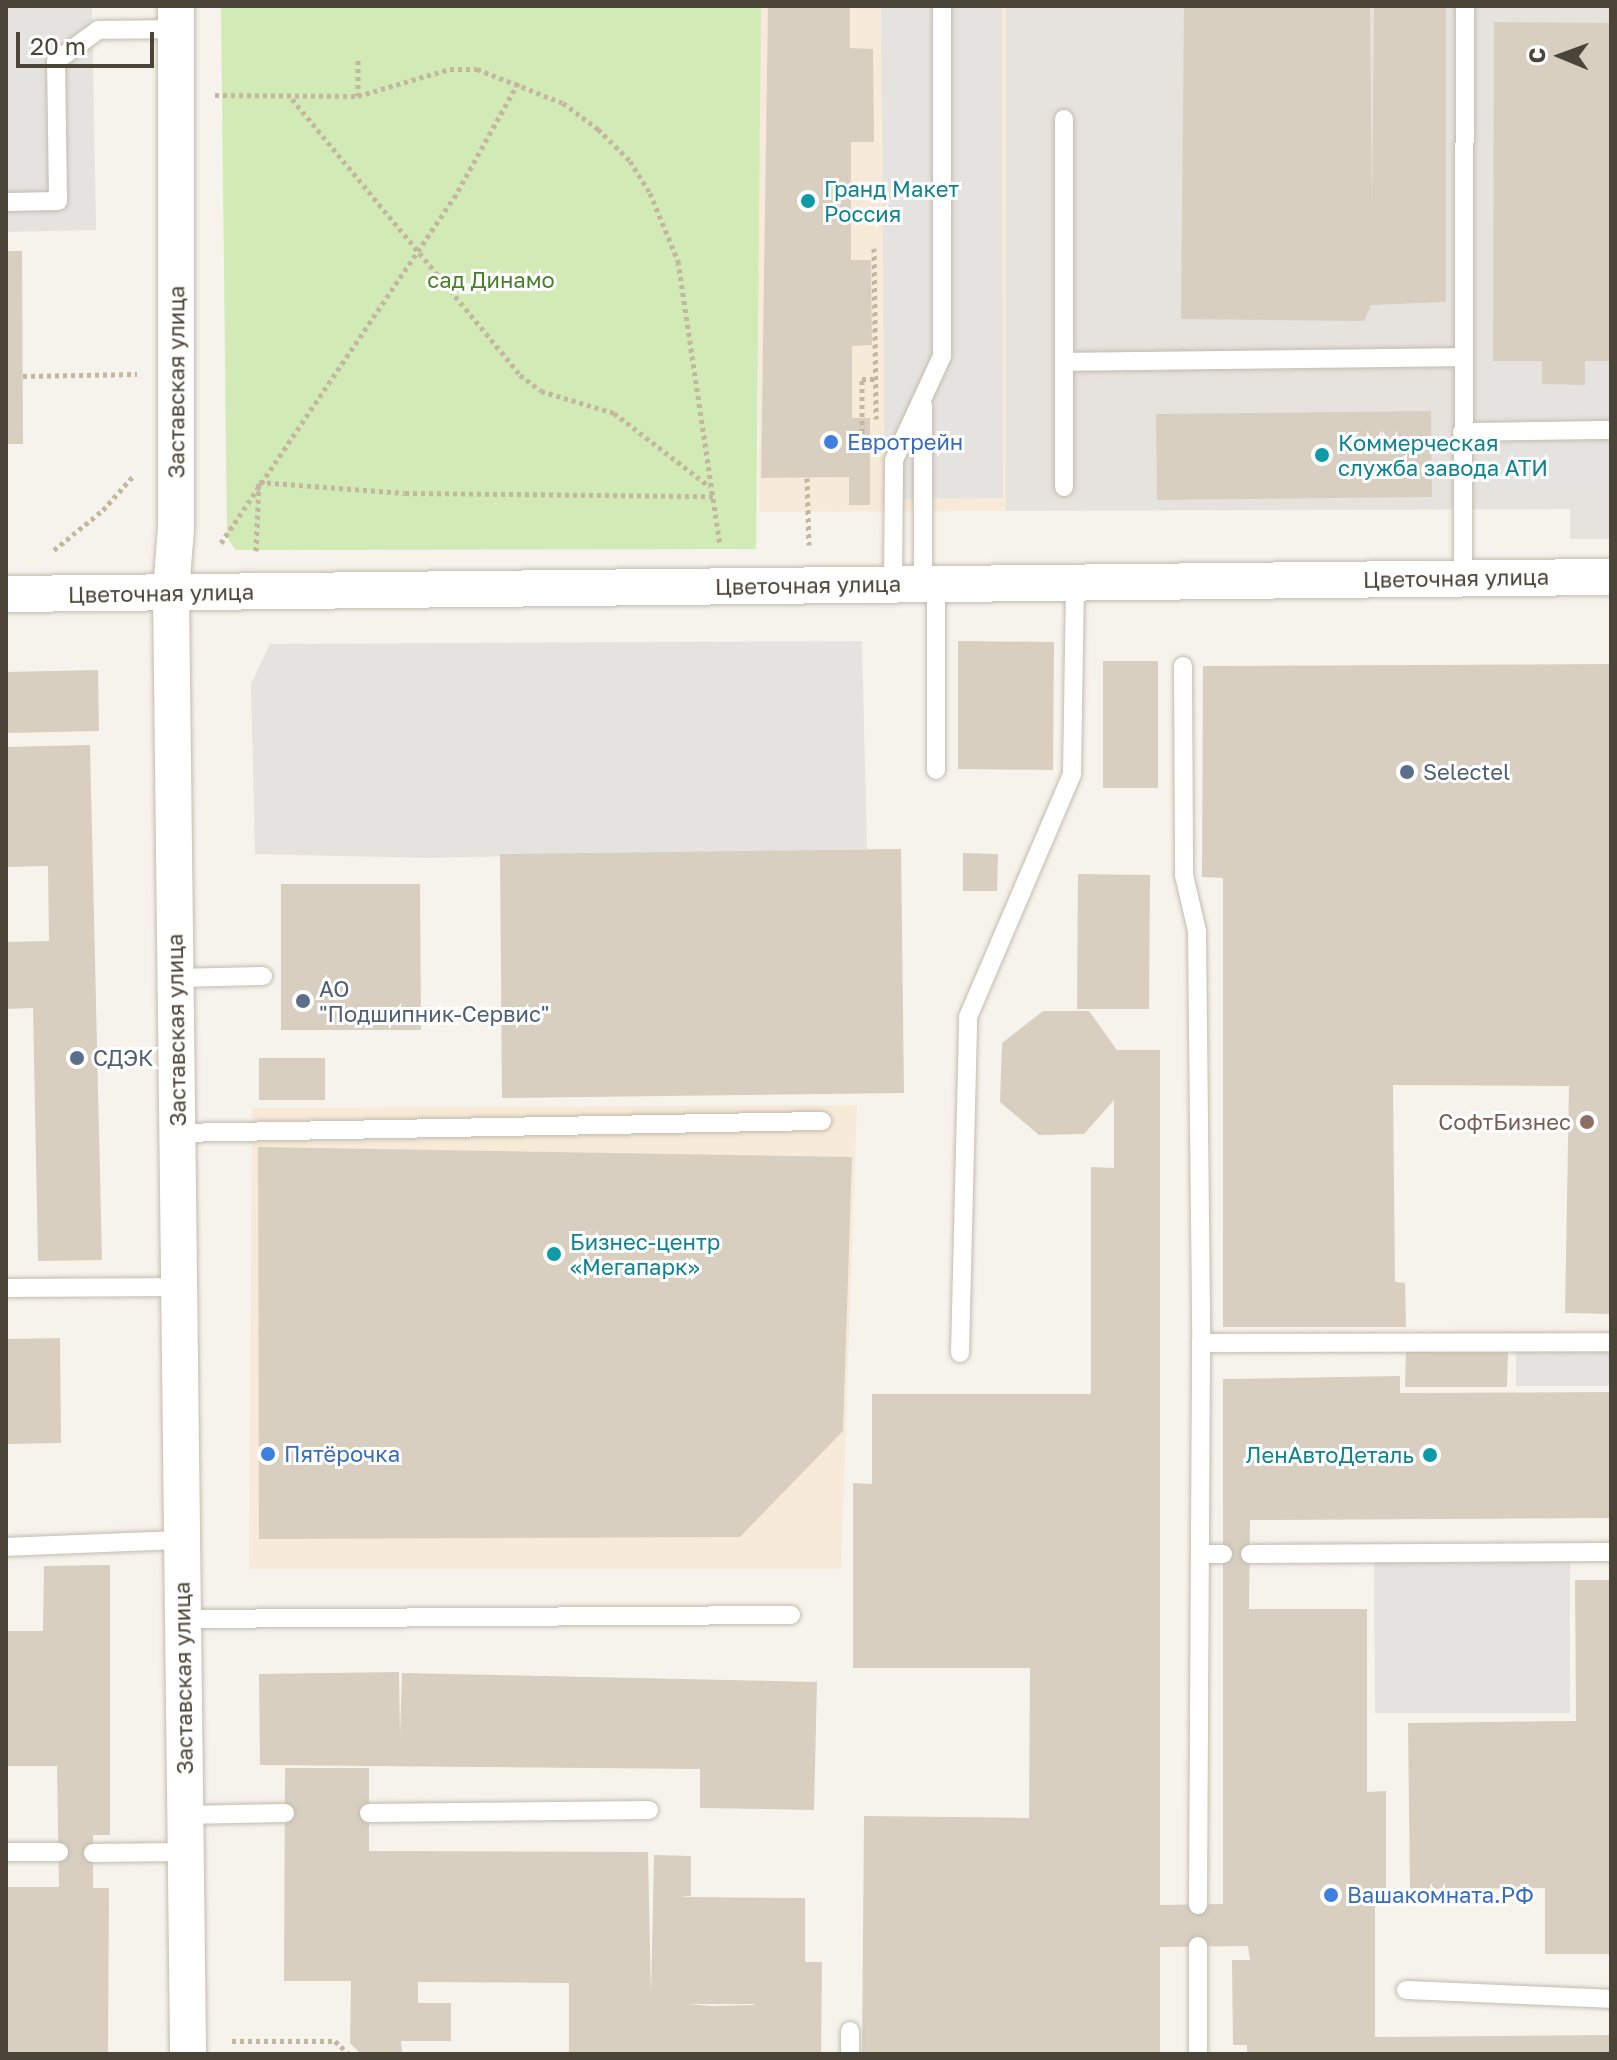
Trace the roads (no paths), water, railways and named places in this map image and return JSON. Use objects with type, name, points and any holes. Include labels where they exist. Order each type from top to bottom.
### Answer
[{"type":"street","name":"Заставская улица","points":[[176,18],[176,528],[171,592],[188,2054]]},
{"type":"street","name":"Цветочная улица","points":[[6,594],[1611,577]]},
{"type":"lane","points":[[936,770],[917,584],[894,460],[942,356],[942,6]]},
{"type":"lane","points":[[1463,578],[1465,6]]},
{"type":"lane","points":[[6,202],[58,201],[56,61],[98,30],[176,18]]},
{"type":"lane","points":[[1064,119],[1064,487]]},
{"type":"lane","points":[[1064,362],[1463,357]]},
{"type":"lane","points":[[917,584],[923,399]]},
{"type":"lane","points":[[1462,432],[1611,430]]},
{"type":"lane","points":[[960,1353],[968,1017],[1072,774],[1075,584]]},
{"type":"lane","points":[[1183,666],[1184,875],[1197,931],[1201,1343],[1198,1905]]},
{"type":"lane","points":[[176,978],[263,976]]},
{"type":"lane","points":[[177,1133],[822,1121]]},
{"type":"lane","points":[[6,1288],[179,1287]]},
{"type":"lane","points":[[1201,1343],[1611,1342]]},
{"type":"lane","points":[[6,1547],[182,1540]]},
{"type":"lane","points":[[1250,1554],[1611,1552]]},
{"type":"lane","points":[[1201,1554],[1223,1554]]},
{"type":"lane","points":[[183,1619],[791,1615]]},
{"type":"lane","points":[[369,1813],[649,1810]]},
{"type":"lane","points":[[185,1815],[285,1813]]},
{"type":"lane","points":[[6,1852],[59,1852]]},
{"type":"lane","points":[[93,1853],[186,1852]]},
{"type":"lane","points":[[1198,1946],[1198,2054]]},
{"type":"lane","points":[[1406,1990],[1611,1999]]},
{"type":"lane","points":[[850,2031],[850,2054]]},
{"type":"place","name":"Гранд Макет Россия","points":[[808,201]]},
{"type":"place","name":"Евротрейн","points":[[831,442]]},
{"type":"place","name":"Коммерческая служба завода АТИ","points":[[1322,455]]},
{"type":"place","name":"Selectel","points":[[1407,772]]},
{"type":"place","name":"АО \"Подшипник-Сервис\"","points":[[303,1001]]},
{"type":"place","name":"СДЭК","points":[[77,1058]]},
{"type":"place","name":"СофтБизнес","points":[[1587,1122]]},
{"type":"place","name":"Бизнес-центр «Мегапарк»","points":[[554,1254]]},
{"type":"place","name":"Пятёрочка","points":[[268,1454]]},
{"type":"place","name":"ЛенАвтоДеталь","points":[[1430,1455]]},
{"type":"place","name":"Вашакомната.РФ","points":[[1331,1895]]},
{"type":"park label","name":"сад Динамо","points":[[491,280]]}]
